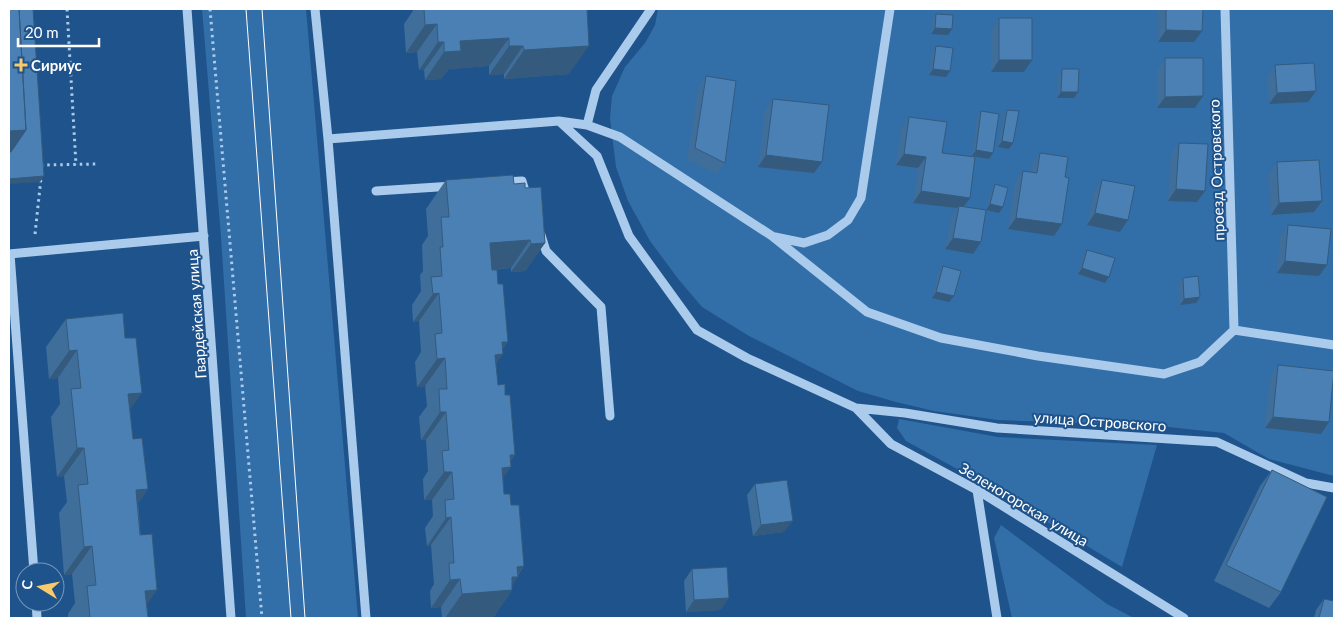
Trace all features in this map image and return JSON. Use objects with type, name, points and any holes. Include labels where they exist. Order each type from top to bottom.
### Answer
[{"type":"street","name":"Гвардейская улица","points":[[187,9],[231,618]]},
{"type":"street","points":[[315,9],[328,139],[366,618]]},
{"type":"street","points":[[587,125],[596,90],[651,9]]},
{"type":"street","points":[[772,236],[804,243],[828,235],[848,220],[861,198],[890,9]]},
{"type":"street","name":"проезд Островского","points":[[1225,9],[1234,330]]},
{"type":"street","points":[[328,139],[559,121],[587,125],[620,137],[772,236],[867,312],[941,338],[1038,356],[1164,374],[1200,362],[1234,330],[1334,345]]},
{"type":"street","points":[[559,121],[597,156],[629,236],[697,330],[747,358],[856,408]]},
{"type":"street","points":[[492,183],[522,181],[528,199]]},
{"type":"street","points":[[376,191],[463,185]]},
{"type":"street","points":[[537,225],[546,251],[601,307],[610,416]]},
{"type":"street","points":[[33,562],[10,254],[204,236]]},
{"type":"street","name":"улица Островского","points":[[856,408],[905,413],[997,428],[1217,442],[1306,483],[1334,488]]},
{"type":"street","name":"Зеленогорская улица","points":[[856,408],[892,444],[977,490],[1184,618]]},
{"type":"street","points":[[977,490],[997,618]]},
{"type":"path","points":[[67,9],[76,165]]},
{"type":"path","points":[[210,9],[262,618]]},
{"type":"path","points":[[35,237],[43,165],[97,164]]},
{"type":"shaded area","points":[[202,9],[306,9],[358,618],[246,618],[221,237]]},
{"type":"shaded area","points":[[658,9],[1334,9],[1334,476],[1269,459],[1224,433],[1159,426],[998,420],[934,411],[896,402],[858,391],[749,336],[702,307],[650,241],[628,201],[616,167],[610,118],[612,96],[625,67],[645,43],[655,25]]},
{"type":"shaded area","points":[[899,419],[998,437],[1157,445],[1122,567],[979,481],[906,441],[897,428]]},
{"type":"shaded area","points":[[1001,525],[1107,604],[1134,618],[1012,618],[994,538]]},
{"type":"building","points":[[9,9],[19,9],[26,130],[9,131]]},
{"type":"building","points":[[19,9],[33,9],[44,176],[9,179],[9,152],[11,152],[26,130]]},
{"type":"building","points":[[424,9],[587,9],[589,46],[524,50],[523,46],[509,46],[509,38],[460,41],[461,51],[444,52],[444,42],[438,42],[437,24],[425,25]]},
{"type":"building","points":[[1166,9],[1203,9],[1202,31],[1166,30]]},
{"type":"building","points":[[936,14],[953,15],[952,29],[935,28]]},
{"type":"building","points":[[999,18],[1032,18],[1032,60],[999,60]]},
{"type":"building","points":[[936,46],[953,48],[950,71],[933,69]]},
{"type":"building","points":[[1165,58],[1203,58],[1203,96],[1165,97]]},
{"type":"building","points":[[1314,63],[1316,91],[1277,93],[1275,65]]},
{"type":"building","points":[[1062,69],[1079,69],[1078,92],[1061,92]]},
{"type":"building","points":[[706,76],[736,81],[725,163],[695,148]]},
{"type":"building","points":[[773,99],[829,105],[822,162],[766,155]]},
{"type":"building","points":[[1007,110],[1019,111],[1013,143],[1002,141]]},
{"type":"building","points":[[981,111],[999,114],[993,153],[976,150]]},
{"type":"building","points":[[909,117],[947,122],[942,153],[975,157],[970,198],[921,191],[926,157],[904,154]]},
{"type":"building","points":[[1179,143],[1208,144],[1205,191],[1176,189]]},
{"type":"building","points":[[1040,153],[1068,157],[1065,177],[1069,178],[1062,224],[1016,218],[1023,171],[1037,173]]},
{"type":"building","points":[[1319,160],[1322,201],[1279,203],[1277,162]]},
{"type":"building","points":[[513,175],[514,184],[525,183],[525,188],[541,187],[545,243],[531,244],[530,240],[490,243],[492,270],[497,270],[498,284],[503,284],[508,342],[502,342],[503,354],[495,355],[498,385],[505,384],[505,395],[510,395],[515,455],[510,455],[511,467],[502,468],[504,494],[510,494],[511,505],[519,505],[524,566],[517,567],[518,577],[512,577],[512,590],[462,594],[460,579],[450,580],[449,563],[454,563],[451,517],[446,518],[445,500],[454,499],[452,472],[444,472],[442,451],[449,450],[446,412],[440,412],[439,389],[447,389],[445,358],[437,359],[435,334],[442,333],[439,293],[433,294],[431,277],[442,276],[440,247],[443,247],[441,217],[449,217],[446,180]]},
{"type":"building","points":[[1102,180],[1135,186],[1128,220],[1095,213]]},
{"type":"building","points":[[995,184],[1008,188],[1003,207],[990,204]]},
{"type":"building","points":[[959,206],[986,210],[981,242],[953,238]]},
{"type":"building","points":[[1288,225],[1331,229],[1327,265],[1285,261]]},
{"type":"building","points":[[1087,250],[1115,258],[1109,277],[1082,268]]},
{"type":"building","points":[[943,266],[961,271],[954,296],[936,292]]},
{"type":"building","points":[[1198,276],[1200,297],[1184,299],[1183,278]]},
{"type":"building","points":[[123,313],[125,338],[136,338],[142,393],[128,394],[133,439],[142,438],[148,489],[136,490],[140,535],[152,534],[157,590],[145,591],[148,618],[90,618],[87,586],[96,585],[92,546],[84,547],[78,485],[88,484],[84,448],[77,448],[71,389],[81,388],[77,350],[69,351],[66,319]]},
{"type":"building","points":[[1278,365],[1334,371],[1329,422],[1273,417]]},
{"type":"building","points":[[1272,470],[1327,497],[1281,592],[1226,565]]},
{"type":"building","points":[[787,480],[793,521],[761,525],[755,484]]},
{"type":"building","points":[[727,567],[729,598],[694,600],[692,569]]},
{"type":"building","points":[[1324,599],[1334,601],[1334,618],[1319,618]]},
{"type":"tram line","points":[[246,9],[291,618]]},
{"type":"tram line","points":[[262,9],[305,618]]},
{"type":"place","name":"Сириус","points":[[21,65]]}]
